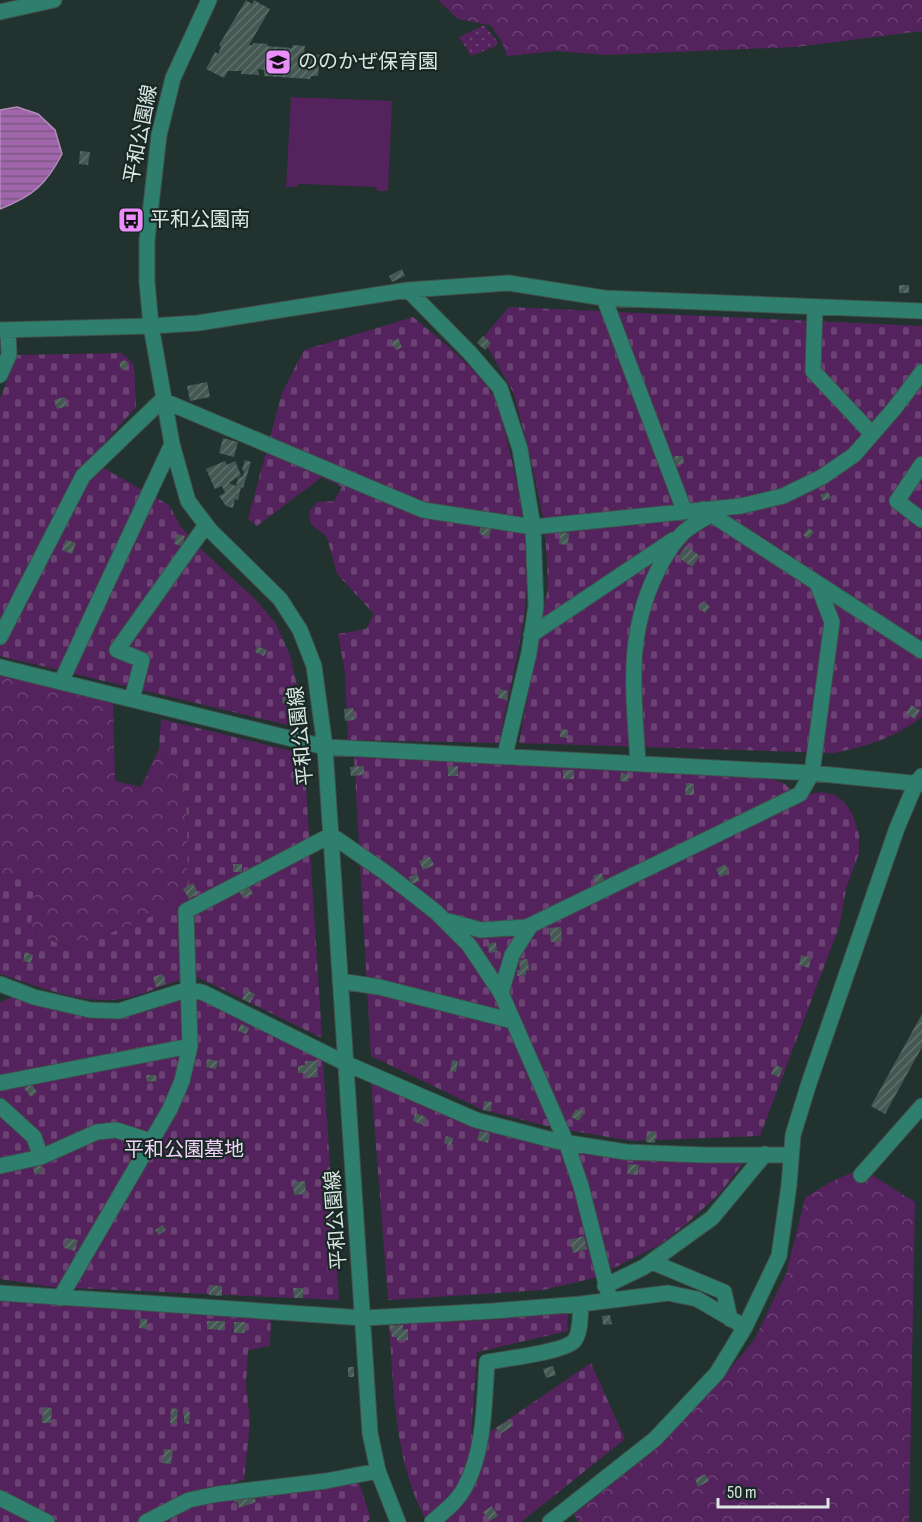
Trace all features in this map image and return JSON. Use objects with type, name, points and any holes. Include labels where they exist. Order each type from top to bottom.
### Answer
[{"type":"street","points":[[0,12],[54,0]]},
{"type":"street","name":"平和公園線","points":[[209,0],[173,78],[159,135],[147,240],[147,282],[151,326],[171,444],[188,501],[206,525],[280,599],[300,630],[314,666],[325,747],[370,1433],[378,1471],[395,1521]]},
{"type":"street","points":[[0,375],[9,355],[4,330],[198,323],[408,290],[508,283],[604,298],[922,311]]},
{"type":"street","points":[[408,290],[500,388],[520,449],[533,527],[536,606],[505,755]]},
{"type":"street","points":[[604,298],[684,510]]},
{"type":"street","points":[[815,307],[813,371],[872,435]]},
{"type":"street","points":[[0,637],[83,476],[162,400],[423,510],[533,527],[684,510],[707,512],[783,496],[822,477],[854,455],[922,372]]},
{"type":"street","points":[[61,682],[171,444]]},
{"type":"street","points":[[922,464],[897,501],[922,520]]},
{"type":"street","points":[[531,635],[681,534],[707,512]]},
{"type":"street","points":[[707,512],[922,651]]},
{"type":"street","points":[[132,699],[142,660],[117,650],[206,525]]},
{"type":"street","points":[[638,763],[633,677],[635,639],[645,596],[662,562],[681,534]]},
{"type":"street","points":[[444,920],[481,930],[531,925],[800,794],[812,774],[832,622],[817,583]]},
{"type":"street","points":[[0,667],[325,747],[505,755],[920,781],[897,828],[809,1083],[793,1135],[779,1256],[745,1327],[717,1373],[655,1439],[566,1517],[550,1522]]},
{"type":"street","points":[[60,1299],[170,1109],[182,1081],[190,1046],[186,911],[331,835],[386,873],[444,920],[469,945],[501,993],[567,1142],[607,1293]]},
{"type":"street","points":[[501,993],[512,955],[531,925]]},
{"type":"street","points":[[340,981],[379,987],[513,1022]]},
{"type":"street","points":[[3,988],[90,1010],[119,1011],[189,989],[204,993],[345,1063],[476,1120],[567,1142],[626,1152],[791,1155]]},
{"type":"street","points":[[0,1083],[190,1046]]},
{"type":"street","points":[[0,1106],[34,1137],[41,1157]]},
{"type":"street","points":[[861,1175],[922,1106]]},
{"type":"street","points":[[0,1166],[41,1157],[97,1132],[116,1130],[151,1141]]},
{"type":"street","points":[[0,1293],[60,1299],[364,1317],[581,1304],[607,1293],[712,1218],[765,1154]]},
{"type":"street","points":[[652,1262],[724,1292],[730,1319]]},
{"type":"street","points":[[607,1293],[668,1293],[697,1299],[745,1327]]},
{"type":"street","points":[[432,1522],[452,1506],[466,1486],[476,1460],[482,1428],[487,1362],[560,1349],[574,1342],[578,1334],[581,1304]]},
{"type":"street","points":[[154,1520],[189,1500],[218,1494],[326,1481],[378,1471]]},
{"type":"street","points":[[0,1498],[47,1522]]},
{"type":"green space","points":[[438,0],[922,0],[922,31],[796,47],[605,55],[556,51],[507,56],[501,40],[490,25],[458,19]]},
{"type":"green space","points":[[484,25],[498,42],[496,46],[471,56],[459,37]]},
{"type":"green space","points":[[291,97],[392,101],[388,191],[378,191],[375,187],[299,184],[296,187],[286,187]]},
{"type":"green space","points":[[509,307],[922,326],[922,717],[880,740],[834,753],[519,743],[548,588],[543,517],[528,446],[513,392],[490,351],[480,341]]},
{"type":"green space","points":[[413,317],[463,360],[493,395],[502,418],[517,484],[526,544],[526,599],[518,653],[499,743],[348,740],[345,673],[338,634],[366,629],[374,614],[337,574],[327,537],[311,524],[309,512],[317,502],[334,501],[342,487],[322,477],[257,526],[248,519],[282,393],[304,350]]},
{"type":"green space","points":[[122,353],[134,365],[136,407],[89,460],[169,505],[181,527],[202,550],[255,599],[275,622],[290,655],[297,686],[300,728],[0,656],[0,399],[17,355]]},
{"type":"green space","points":[[0,674],[113,702],[115,781],[141,787],[159,749],[174,767],[186,796],[188,882],[180,906],[83,944],[74,950],[43,937],[30,925],[36,880],[0,874]]},
{"type":"green space","points":[[161,719],[304,754],[322,1038],[197,977],[187,978],[132,997],[107,1000],[75,997],[0,974],[0,874],[36,880],[31,925],[43,937],[74,950],[83,944],[180,905],[188,882],[186,796],[174,767],[159,749]]},
{"type":"green space","points":[[354,757],[762,775],[785,784],[791,790],[809,794],[821,792],[835,795],[846,804],[853,815],[859,835],[859,853],[846,889],[839,927],[760,1136],[632,1141],[555,1128],[483,1110],[371,1056]]},
{"type":"green space","name":"平和公園墓地","points":[[12,997],[81,1015],[117,1016],[145,1012],[182,999],[202,998],[323,1061],[339,1300],[52,1287],[0,1279],[0,1002]]},
{"type":"green space","points":[[371,1081],[467,1122],[744,1162],[720,1193],[684,1226],[659,1245],[594,1278],[543,1290],[388,1300]]},
{"type":"green space","points":[[864,1170],[915,1202],[909,1522],[578,1522],[574,1514],[655,1450],[720,1381],[754,1340],[786,1274],[805,1198],[833,1181]]},
{"type":"green space","points":[[0,1301],[271,1318],[270,1346],[248,1350],[246,1384],[250,1422],[244,1480],[199,1491],[138,1522],[59,1522],[0,1490]]},
{"type":"green space","points":[[567,1311],[568,1331],[477,1352],[471,1435],[488,1433],[591,1363],[625,1439],[521,1522],[427,1522],[416,1499],[402,1450],[395,1400],[389,1324],[492,1320]]},
{"type":"green space","points":[[359,1483],[371,1519],[366,1522],[155,1522],[210,1497]]},
{"type":"green space","points":[[0,1502],[37,1522],[0,1522]]},
{"type":"shaded area","points":[[17,107],[38,114],[55,130],[62,154],[44,182],[30,194],[0,209],[0,110]]},
{"type":"building","points":[[246,0],[252,4],[254,0],[270,9],[249,45],[268,44],[267,46],[292,48],[293,45],[305,46],[304,53],[320,55],[318,76],[311,76],[310,79],[264,76],[264,70],[258,69],[259,75],[228,71],[224,78],[206,69],[215,52],[218,54],[221,47],[219,45]]},
{"type":"building","points":[[80,151],[90,152],[88,165],[79,164]]},
{"type":"building","points":[[402,269],[405,276],[392,282],[389,276]]},
{"type":"building","points":[[899,285],[909,285],[909,293],[899,293]]},
{"type":"building","points":[[483,336],[491,343],[485,350],[477,343]]},
{"type":"building","points":[[398,338],[402,347],[396,350],[391,342]]},
{"type":"building","points":[[124,361],[128,365],[124,369],[120,365]]},
{"type":"building","points":[[207,382],[210,397],[190,401],[187,386]]},
{"type":"building","points":[[65,397],[67,406],[57,409],[54,400]]},
{"type":"building","points":[[223,438],[238,442],[234,457],[219,453]]},
{"type":"building","points":[[674,456],[683,456],[684,464],[675,464]]},
{"type":"building","points":[[245,460],[251,462],[243,488],[241,487],[238,500],[235,499],[233,508],[226,506],[219,496],[225,493],[222,486],[215,489],[206,469],[225,461],[227,465],[235,461],[241,475],[229,483],[236,486],[238,478],[243,476]]},
{"type":"building","points":[[828,492],[831,498],[823,501],[820,495]]},
{"type":"building","points":[[481,525],[492,527],[489,537],[479,534]]},
{"type":"building","points":[[809,528],[814,532],[808,539],[803,535]]},
{"type":"building","points":[[560,532],[569,533],[568,545],[559,544]]},
{"type":"building","points":[[177,534],[185,536],[182,546],[174,544]]},
{"type":"building","points":[[66,540],[76,543],[72,554],[62,550]]},
{"type":"building","points":[[686,546],[700,556],[692,567],[678,557]]},
{"type":"building","points":[[704,601],[710,607],[705,613],[698,607]]},
{"type":"building","points":[[257,646],[267,650],[264,656],[255,652]]},
{"type":"building","points":[[499,689],[508,691],[507,700],[498,698]]},
{"type":"building","points":[[283,697],[293,698],[292,705],[282,703]]},
{"type":"building","points":[[911,705],[920,710],[915,719],[906,714]]},
{"type":"building","points":[[353,708],[355,720],[345,721],[344,709]]},
{"type":"building","points":[[561,729],[568,730],[568,738],[560,737]]},
{"type":"building","points":[[364,766],[364,775],[351,776],[350,767]]},
{"type":"building","points":[[458,766],[458,776],[448,776],[448,767]]},
{"type":"building","points":[[563,770],[574,770],[574,779],[563,779]]},
{"type":"building","points":[[621,773],[629,774],[628,782],[620,781]]},
{"type":"building","points":[[686,783],[694,784],[694,795],[685,795]]},
{"type":"building","points":[[430,857],[434,865],[423,870],[419,861]]},
{"type":"building","points":[[233,864],[242,864],[242,872],[233,872]]},
{"type":"building","points":[[725,864],[729,873],[720,877],[716,869]]},
{"type":"building","points":[[602,873],[605,883],[596,886],[593,876]]},
{"type":"building","points":[[417,874],[420,881],[412,884],[409,877]]},
{"type":"building","points":[[193,883],[198,893],[189,899],[183,889]]},
{"type":"building","points":[[248,884],[253,894],[243,898],[238,889]]},
{"type":"building","points":[[561,927],[562,941],[551,942],[549,928]]},
{"type":"building","points":[[496,942],[497,952],[489,953],[488,944]]},
{"type":"building","points":[[25,952],[33,955],[31,963],[23,961]]},
{"type":"building","points":[[801,955],[811,958],[809,968],[799,965]]},
{"type":"building","points":[[528,959],[529,970],[526,971],[526,975],[517,976],[517,970],[520,970],[519,960]]},
{"type":"building","points":[[162,974],[166,984],[156,987],[153,977]]},
{"type":"building","points":[[247,990],[255,994],[250,1003],[242,999]]},
{"type":"building","points":[[922,1014],[922,1047],[885,1114],[871,1106]]},
{"type":"building","points":[[241,1024],[249,1028],[246,1034],[238,1031]]},
{"type":"building","points":[[207,1059],[218,1061],[216,1069],[206,1067]]},
{"type":"building","points":[[452,1060],[458,1061],[456,1072],[450,1071]]},
{"type":"building","points":[[305,1061],[317,1061],[318,1077],[305,1078],[305,1073],[298,1073],[298,1066],[305,1065]]},
{"type":"building","points":[[775,1065],[783,1068],[779,1077],[771,1074]]},
{"type":"building","points":[[146,1075],[156,1075],[157,1081],[147,1082]]},
{"type":"building","points":[[31,1083],[37,1092],[31,1097],[24,1088]]},
{"type":"building","points":[[484,1101],[492,1102],[491,1111],[483,1110]]},
{"type":"building","points":[[576,1109],[584,1112],[579,1121],[571,1117]]},
{"type":"building","points":[[415,1113],[426,1117],[423,1125],[413,1121]]},
{"type":"building","points":[[480,1131],[490,1134],[488,1143],[477,1140]]},
{"type":"building","points":[[647,1131],[656,1132],[655,1143],[646,1142]]},
{"type":"building","points":[[446,1136],[453,1138],[451,1146],[444,1143]]},
{"type":"building","points":[[628,1164],[639,1165],[638,1175],[627,1174]]},
{"type":"building","points":[[41,1165],[43,1172],[35,1175],[33,1168]]},
{"type":"building","points":[[305,1181],[306,1194],[294,1195],[293,1182]]},
{"type":"building","points":[[163,1225],[166,1230],[159,1235],[155,1230]]},
{"type":"building","points":[[584,1236],[587,1249],[573,1253],[570,1240]]},
{"type":"building","points":[[66,1238],[78,1240],[75,1251],[64,1248]]},
{"type":"building","points":[[209,1285],[222,1286],[222,1296],[209,1295]]},
{"type":"building","points":[[293,1288],[303,1288],[303,1298],[294,1298]]},
{"type":"building","points":[[610,1315],[612,1324],[603,1325],[602,1316]]},
{"type":"building","points":[[140,1319],[147,1319],[147,1329],[139,1328]]},
{"type":"building","points":[[207,1321],[225,1321],[224,1330],[207,1329]]},
{"type":"building","points":[[234,1322],[245,1322],[245,1333],[234,1333]]},
{"type":"building","points":[[403,1325],[403,1330],[408,1329],[408,1340],[397,1341],[397,1337],[392,1337],[390,1326]]},
{"type":"building","points":[[553,1366],[556,1375],[546,1378],[543,1369]]},
{"type":"building","points":[[348,1367],[354,1367],[354,1377],[348,1377]]},
{"type":"building","points":[[43,1407],[52,1408],[51,1423],[42,1423]]},
{"type":"building","points":[[171,1408],[178,1409],[176,1424],[170,1423]]},
{"type":"building","points":[[184,1412],[190,1412],[189,1424],[184,1423]]},
{"type":"building","points":[[509,1420],[513,1426],[500,1434],[496,1428]]},
{"type":"building","points":[[164,1449],[173,1450],[171,1464],[162,1463]]},
{"type":"building","points":[[705,1474],[709,1481],[698,1487],[695,1479]]},
{"type":"building","points":[[253,1494],[256,1502],[239,1508],[237,1501],[234,1502],[233,1497]]},
{"type":"building","points":[[492,1506],[498,1516],[490,1521],[483,1512]]},
{"type":"place","name":"ののかぜ保育園","points":[[278,62]]},
{"type":"place","name":"平和公園南","points":[[131,220]]}]
